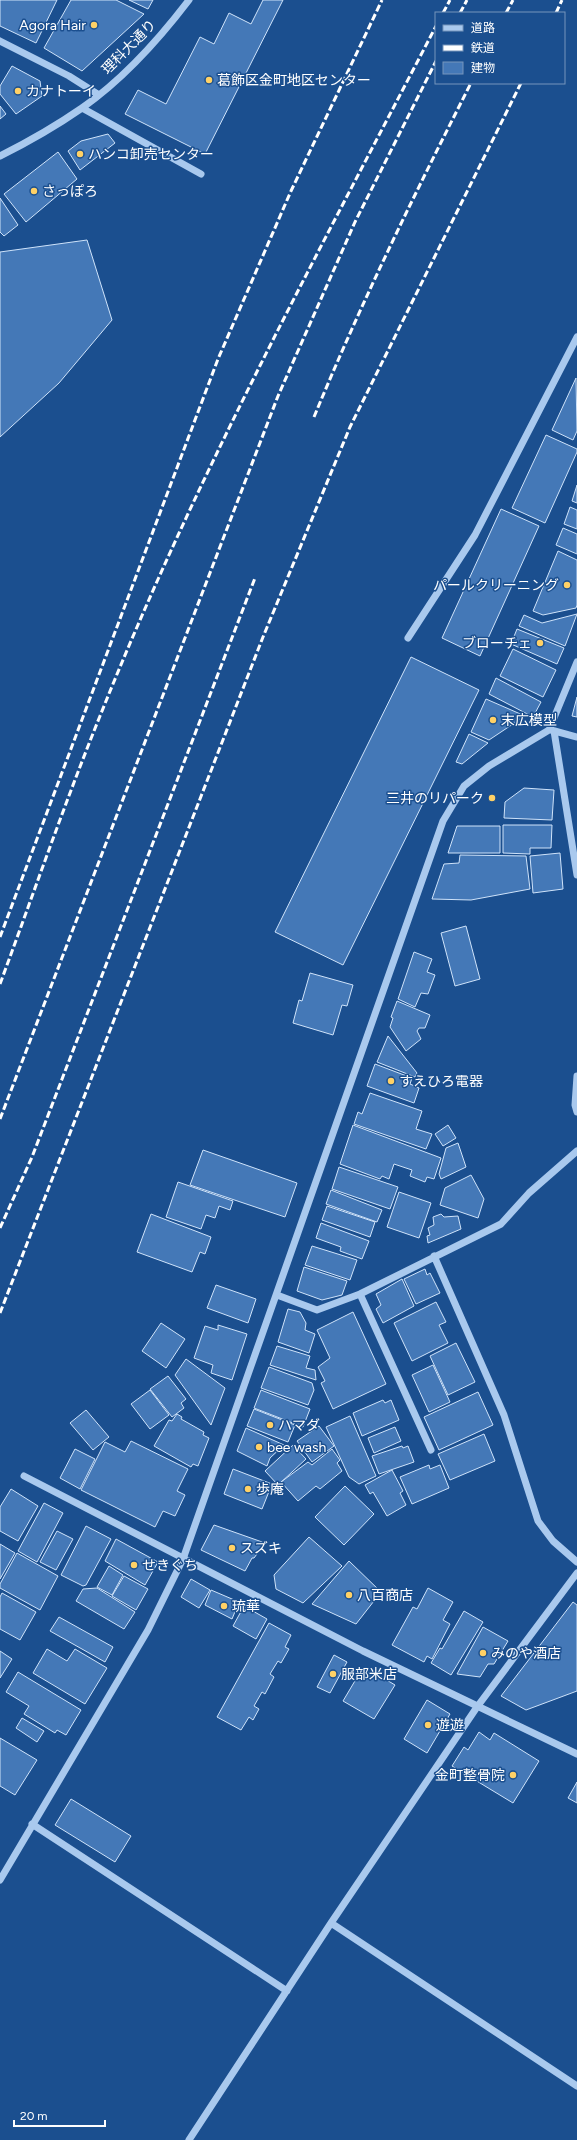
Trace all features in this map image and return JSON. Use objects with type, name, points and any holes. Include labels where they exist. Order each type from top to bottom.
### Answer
[{"type":"street","name":"理科大通り","points":[[0,156],[37,137],[100,95],[170,24],[189,0]]},
{"type":"street","points":[[0,41],[69,76],[100,95]]},
{"type":"street","points":[[82,108],[201,174]]},
{"type":"street","points":[[408,638],[474,535],[577,337]]},
{"type":"street","points":[[577,662],[552,730],[577,875]]},
{"type":"street","points":[[0,1880],[148,1630],[183,1559],[443,821],[464,786],[494,763],[552,730],[577,737]]},
{"type":"street","points":[[577,1076],[577,1112]]},
{"type":"street","points":[[277,1295],[317,1310],[360,1294],[501,1224],[529,1193],[577,1151]]},
{"type":"street","points":[[434,1256],[504,1415],[538,1521],[553,1541],[577,1562]]},
{"type":"street","points":[[360,1294],[431,1450]]},
{"type":"street","points":[[24,1476],[183,1559],[477,1707],[577,1754]]},
{"type":"street","points":[[192,2139],[331,1923],[477,1707],[577,1573]]},
{"type":"street","points":[[32,1824],[287,1991]]},
{"type":"street","points":[[331,1923],[577,2086]]},
{"type":"building","points":[[0,0],[57,0],[36,43],[0,26]]},
{"type":"building","points":[[71,0],[116,0],[144,14],[82,71],[44,48]]},
{"type":"building","points":[[129,0],[153,0],[148,9]]},
{"type":"building","points":[[263,0],[283,0],[205,154],[125,114],[138,90],[166,104],[200,37],[214,44],[229,13],[251,24]]},
{"type":"building","points":[[12,66],[40,81],[42,96],[16,114],[0,94],[0,86]]},
{"type":"building","points":[[0,106],[6,114],[0,119]]},
{"type":"building","points":[[108,134],[115,143],[80,170],[68,151],[81,141]]},
{"type":"building","points":[[58,152],[77,179],[26,222],[4,194]]},
{"type":"building","points":[[0,198],[18,225],[4,236],[0,232]]},
{"type":"building","points":[[87,240],[112,320],[59,383],[0,437],[0,252]]},
{"type":"building","points":[[576,378],[577,431],[573,440],[552,430]]},
{"type":"building","points":[[546,435],[577,449],[577,452],[545,523],[512,508]]},
{"type":"building","points":[[577,485],[577,503],[572,501]]},
{"type":"building","points":[[570,507],[577,510],[577,529],[564,524]]},
{"type":"building","points":[[501,509],[539,526],[480,656],[442,638]]},
{"type":"building","points":[[563,528],[577,534],[577,554],[556,545]]},
{"type":"building","points":[[558,551],[577,560],[577,605],[576,608],[543,615],[533,611]]},
{"type":"building","points":[[577,614],[565,646],[519,626],[524,615],[542,623]]},
{"type":"building","points":[[517,629],[564,648],[557,664],[511,644]]},
{"type":"building","points":[[513,649],[556,670],[543,697],[500,676]]},
{"type":"building","points":[[411,657],[479,690],[343,965],[275,932]]},
{"type":"building","points":[[496,678],[541,702],[533,717],[489,694]]},
{"type":"building","points":[[577,697],[577,717],[572,716]]},
{"type":"building","points":[[486,699],[525,716],[489,740],[471,732]]},
{"type":"building","points":[[469,734],[488,743],[462,764],[456,762]]},
{"type":"building","points":[[524,788],[554,790],[552,820],[504,818],[505,802]]},
{"type":"building","points":[[503,825],[552,825],[551,848],[530,848],[530,854],[503,853]]},
{"type":"building","points":[[457,826],[500,826],[500,853],[448,853]]},
{"type":"building","points":[[560,853],[563,889],[533,893],[530,856]]},
{"type":"building","points":[[460,855],[526,856],[530,889],[471,900],[432,899],[444,864],[459,863]]},
{"type":"building","points":[[466,926],[480,979],[455,986],[441,933]]},
{"type":"building","points":[[414,952],[432,959],[427,972],[435,975],[428,994],[421,993],[415,1007],[398,999]]},
{"type":"building","points":[[310,973],[353,985],[347,1006],[342,1005],[333,1035],[293,1023],[299,1000],[302,1001]]},
{"type":"building","points":[[397,1001],[430,1015],[425,1028],[419,1028],[417,1031],[421,1039],[406,1051],[390,1027],[393,1018],[391,1017]]},
{"type":"building","points":[[388,1036],[417,1073],[415,1077],[377,1062]]},
{"type":"building","points":[[375,1064],[412,1078],[410,1084],[419,1088],[414,1103],[367,1086]]},
{"type":"building","points":[[370,1093],[422,1111],[416,1129],[432,1134],[426,1149],[354,1124],[358,1112],[362,1114]]},
{"type":"building","points":[[353,1125],[441,1158],[434,1179],[427,1177],[425,1182],[410,1176],[412,1170],[394,1164],[389,1179],[382,1176],[380,1179],[340,1164]]},
{"type":"building","points":[[448,1125],[456,1138],[443,1146],[435,1134]]},
{"type":"building","points":[[458,1143],[466,1167],[441,1179],[439,1174],[446,1148]]},
{"type":"building","points":[[203,1150],[297,1183],[285,1217],[190,1185]]},
{"type":"building","points":[[339,1167],[398,1187],[390,1209],[332,1189]]},
{"type":"building","points":[[471,1175],[484,1199],[478,1218],[440,1205],[445,1188]]},
{"type":"building","points":[[178,1182],[233,1201],[230,1210],[219,1206],[215,1218],[206,1215],[201,1229],[166,1217]]},
{"type":"building","points":[[331,1190],[382,1210],[377,1222],[326,1204]]},
{"type":"building","points":[[399,1192],[431,1203],[419,1238],[387,1227]]},
{"type":"building","points":[[327,1206],[375,1222],[370,1237],[322,1220]]},
{"type":"building","points":[[151,1214],[211,1237],[205,1254],[200,1252],[192,1272],[137,1252]]},
{"type":"building","points":[[441,1214],[444,1217],[458,1216],[461,1229],[428,1243],[427,1236],[430,1235],[428,1228],[434,1225],[433,1217]]},
{"type":"building","points":[[321,1223],[369,1241],[362,1259],[340,1251],[341,1247],[316,1238]]},
{"type":"building","points":[[312,1246],[357,1260],[350,1280],[305,1265]]},
{"type":"building","points":[[304,1267],[347,1281],[342,1295],[322,1300],[297,1291]]},
{"type":"building","points":[[425,1269],[427,1275],[430,1273],[440,1293],[416,1304],[404,1279]]},
{"type":"building","points":[[402,1279],[414,1306],[383,1323],[376,1309],[381,1305],[376,1294]]},
{"type":"building","points":[[216,1285],[256,1299],[248,1323],[207,1308]]},
{"type":"building","points":[[436,1302],[446,1322],[439,1325],[448,1343],[412,1361],[394,1323]]},
{"type":"building","points":[[288,1309],[300,1312],[306,1323],[305,1330],[315,1334],[309,1353],[278,1342]]},
{"type":"building","points":[[353,1312],[386,1384],[333,1409],[321,1383],[325,1381],[318,1367],[330,1358],[317,1330]]},
{"type":"building","points":[[161,1323],[185,1339],[166,1368],[142,1351]]},
{"type":"building","points":[[218,1325],[247,1334],[232,1380],[211,1373],[213,1365],[194,1358],[205,1326],[218,1330]]},
{"type":"building","points":[[456,1343],[475,1382],[448,1395],[430,1356]]},
{"type":"building","points":[[277,1346],[310,1356],[306,1368],[315,1370],[316,1380],[270,1365]]},
{"type":"building","points":[[186,1359],[225,1388],[211,1425],[175,1375]]},
{"type":"building","points":[[433,1365],[450,1402],[429,1412],[412,1375]]},
{"type":"building","points":[[269,1367],[312,1383],[314,1390],[308,1405],[261,1388]]},
{"type":"building","points":[[168,1376],[186,1399],[181,1403],[184,1408],[172,1417],[150,1389]]},
{"type":"building","points":[[150,1390],[169,1415],[150,1429],[131,1404]]},
{"type":"building","points":[[261,1390],[310,1409],[303,1427],[254,1408]]},
{"type":"building","points":[[478,1392],[493,1425],[439,1450],[424,1417]]},
{"type":"building","points":[[383,1400],[385,1403],[391,1400],[399,1420],[362,1436],[353,1413]]},
{"type":"building","points":[[254,1409],[295,1425],[288,1442],[247,1426]]},
{"type":"building","points":[[86,1410],[109,1437],[93,1450],[70,1423]]},
{"type":"building","points":[[177,1414],[182,1417],[181,1419],[204,1432],[203,1435],[209,1438],[198,1466],[193,1464],[191,1467],[154,1446],[169,1420],[172,1421]]},
{"type":"building","points":[[350,1416],[376,1476],[359,1484],[349,1477],[326,1427]]},
{"type":"building","points":[[319,1426],[334,1446],[312,1462],[297,1441]]},
{"type":"building","points":[[395,1427],[401,1441],[374,1453],[368,1438]]},
{"type":"building","points":[[246,1428],[284,1445],[270,1458],[267,1466],[237,1451]]},
{"type":"building","points":[[484,1434],[495,1461],[450,1480],[438,1454]]},
{"type":"building","points":[[131,1441],[188,1469],[177,1491],[185,1495],[175,1516],[163,1511],[155,1527],[81,1490],[105,1442],[125,1452]]},
{"type":"building","points":[[293,1445],[306,1459],[278,1485],[265,1471]]},
{"type":"building","points":[[402,1446],[403,1448],[408,1446],[414,1462],[379,1474],[372,1456]]},
{"type":"building","points":[[75,1449],[95,1459],[80,1489],[60,1478]]},
{"type":"building","points":[[332,1449],[340,1460],[337,1463],[342,1471],[320,1489],[316,1486],[298,1501],[281,1482],[308,1462],[312,1465]]},
{"type":"building","points":[[429,1465],[430,1469],[440,1465],[449,1488],[412,1504],[400,1477]]},
{"type":"building","points":[[233,1469],[272,1484],[262,1509],[224,1494]]},
{"type":"building","points":[[392,1470],[403,1491],[400,1493],[406,1505],[387,1516],[373,1492],[370,1494],[365,1485]]},
{"type":"building","points":[[345,1486],[374,1514],[344,1545],[315,1517]]},
{"type":"building","points":[[11,1489],[38,1506],[18,1541],[0,1531],[0,1507]]},
{"type":"building","points":[[44,1503],[63,1513],[37,1562],[18,1551]]},
{"type":"building","points":[[214,1525],[265,1543],[254,1558],[252,1558],[245,1571],[201,1550]]},
{"type":"building","points":[[86,1526],[111,1539],[86,1585],[83,1586],[61,1575]]},
{"type":"building","points":[[57,1531],[73,1539],[56,1570],[40,1562]]},
{"type":"building","points":[[309,1537],[342,1566],[303,1603],[276,1589],[274,1575]]},
{"type":"building","points":[[116,1539],[158,1562],[145,1585],[105,1561]]},
{"type":"building","points":[[0,1544],[15,1553],[0,1579]]},
{"type":"building","points":[[17,1553],[58,1576],[40,1610],[0,1588],[0,1584]]},
{"type":"building","points":[[349,1561],[381,1592],[356,1624],[312,1604]]},
{"type":"building","points":[[109,1566],[123,1575],[112,1595],[97,1587]]},
{"type":"building","points":[[124,1576],[148,1589],[136,1610],[112,1596]]},
{"type":"building","points":[[191,1579],[210,1590],[199,1608],[181,1597]]},
{"type":"building","points":[[97,1588],[135,1612],[124,1629],[76,1601],[83,1589]]},
{"type":"building","points":[[428,1588],[453,1602],[443,1620],[450,1624],[432,1659],[427,1656],[424,1662],[392,1645],[413,1607],[417,1609]]},
{"type":"building","points":[[211,1590],[239,1602],[232,1619],[205,1605]]},
{"type":"building","points":[[2,1593],[36,1612],[20,1640],[0,1629],[0,1597]]},
{"type":"building","points":[[573,1602],[577,1605],[577,1691],[526,1710],[501,1696]]},
{"type":"building","points":[[244,1606],[267,1619],[256,1639],[233,1626]]},
{"type":"building","points":[[464,1611],[483,1622],[451,1675],[431,1663],[440,1648],[442,1649]]},
{"type":"building","points":[[59,1617],[113,1647],[105,1662],[50,1631]]},
{"type":"building","points":[[269,1623],[291,1635],[285,1647],[289,1649],[281,1663],[278,1661],[270,1674],[274,1677],[265,1694],[262,1692],[254,1706],[259,1709],[253,1720],[249,1717],[241,1730],[217,1717]]},
{"type":"building","points":[[483,1627],[508,1641],[494,1664],[488,1664],[480,1677],[457,1674]]},
{"type":"building","points":[[47,1649],[67,1661],[75,1649],[107,1668],[85,1704],[33,1673]]},
{"type":"building","points":[[0,1651],[12,1659],[0,1678]]},
{"type":"building","points":[[334,1655],[347,1662],[330,1693],[317,1687]]},
{"type":"building","points":[[362,1669],[373,1675],[375,1673],[395,1685],[374,1719],[343,1701]]},
{"type":"building","points":[[18,1672],[81,1710],[66,1735],[57,1730],[55,1733],[24,1714],[29,1706],[6,1692]]},
{"type":"building","points":[[427,1700],[450,1714],[427,1753],[404,1739]]},
{"type":"building","points":[[22,1718],[44,1731],[37,1742],[16,1728]]},
{"type":"building","points":[[479,1732],[490,1740],[494,1733],[539,1761],[513,1803],[452,1766],[464,1747],[468,1750]]},
{"type":"building","points":[[0,1738],[37,1760],[15,1795],[0,1786]]},
{"type":"building","points":[[577,1782],[577,1803],[568,1798]]},
{"type":"building","points":[[71,1799],[131,1836],[115,1862],[55,1825]]},
{"type":"railway","points":[[0,937],[218,359],[291,191],[382,0]]},
{"type":"railway","points":[[444,12],[450,0]]},
{"type":"railway","points":[[461,12],[467,0]]},
{"type":"railway","points":[[507,12],[513,0]]},
{"type":"railway","points":[[556,12],[562,0]]},
{"type":"railway","points":[[0,984],[61,816],[100,716],[137,627],[176,540],[259,367],[435,28]]},
{"type":"railway","points":[[0,1119],[278,396],[355,222],[435,63]]},
{"type":"railway","points":[[314,417],[350,332],[389,248],[470,84]]},
{"type":"railway","points":[[0,1313],[263,637],[350,427],[521,84]]},
{"type":"railway","points":[[0,1228],[32,1157],[255,578]]},
{"type":"place","name":"Agora Hair","points":[[94,25]]},
{"type":"place","name":"葛飾区金町地区センター","points":[[209,80]]},
{"type":"place","name":"カナトーイ","points":[[18,91]]},
{"type":"place","name":"ハンコ卸売センター","points":[[80,154]]},
{"type":"place","name":"さっぽろ","points":[[34,191]]},
{"type":"place","name":"パールクリーニング","points":[[567,585]]},
{"type":"place","name":"ブローチェ","points":[[540,643]]},
{"type":"place","name":"末広模型","points":[[493,720]]},
{"type":"place","name":"三井のリパーク","points":[[492,798]]},
{"type":"place","name":"すえひろ電器","points":[[391,1081]]},
{"type":"place","name":"ハマダ","points":[[270,1425]]},
{"type":"place","name":"bee wash","points":[[259,1447]]},
{"type":"place","name":"歩庵","points":[[248,1489]]},
{"type":"place","name":"スズキ","points":[[232,1548]]},
{"type":"place","name":"せきぐち","points":[[134,1565]]},
{"type":"place","name":"八百商店","points":[[349,1595]]},
{"type":"place","name":"琉華","points":[[224,1606]]},
{"type":"place","name":"みのや酒店","points":[[483,1653]]},
{"type":"place","name":"服部米店","points":[[333,1674]]},
{"type":"place","name":"遊遊","points":[[428,1725]]},
{"type":"place","name":"金町整骨院","points":[[513,1775]]}]
